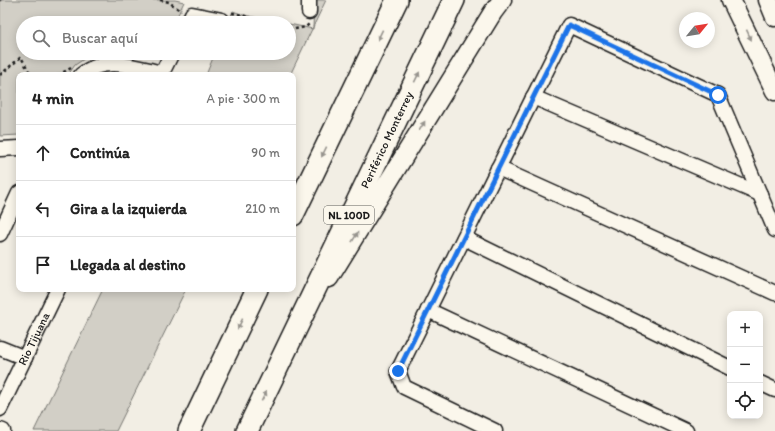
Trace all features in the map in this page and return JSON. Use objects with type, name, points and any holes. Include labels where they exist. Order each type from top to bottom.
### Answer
[{"type":"highway","points":[[296,209],[397,0]]},
{"type":"highway","name":"Periférico Monterrey","points":[[247,431],[346,222],[454,0]]},
{"type":"highway","points":[[189,431],[256,292]]},
{"type":"main road","points":[[290,342],[493,12],[502,0]]},
{"type":"main road","points":[[731,0],[775,91]]},
{"type":"main road","points":[[768,0],[775,17]]},
{"type":"street","points":[[188,16],[192,14],[202,16]]},
{"type":"street","points":[[495,431],[404,387],[398,371],[569,25],[718,95],[775,230]]},
{"type":"street","points":[[163,72],[169,60]]},
{"type":"street","points":[[80,72],[99,65],[119,63],[154,72]]},
{"type":"street","points":[[533,97],[760,194]]},
{"type":"street","points":[[0,149],[16,148]]},
{"type":"street","points":[[498,168],[775,293]]},
{"type":"street","points":[[0,234],[16,199]]},
{"type":"street","points":[[464,238],[727,367]]},
{"type":"street","name":"Rio Tijuana","points":[[0,409],[57,292]]},
{"type":"street","points":[[428,310],[686,431]]},
{"type":"street","points":[[0,348],[24,358]]},
{"type":"street","points":[[763,384],[775,390]]},
{"type":"path","points":[[160,0],[169,2],[183,16]]},
{"type":"path","points":[[226,16],[229,13],[246,16]]},
{"type":"path","points":[[0,75],[18,60]]},
{"type":"path","points":[[23,60],[29,72]]},
{"type":"path","points":[[62,72],[70,67],[76,72]]},
{"type":"shaded area","points":[[0,0],[175,0],[184,2],[177,16],[16,16],[16,60],[82,60],[75,65],[70,72],[16,72],[16,135],[0,136]]},
{"type":"shaded area","points":[[314,0],[326,0],[313,27]]},
{"type":"shaded area","points":[[233,11],[248,16],[231,16]]},
{"type":"shaded area","points":[[296,26],[312,29],[291,72],[207,72],[212,60],[296,60]]},
{"type":"shaded area","points":[[102,292],[185,292],[116,431],[34,431]]},
{"type":"route","points":[[398,371],[569,25],[718,95]]}]
